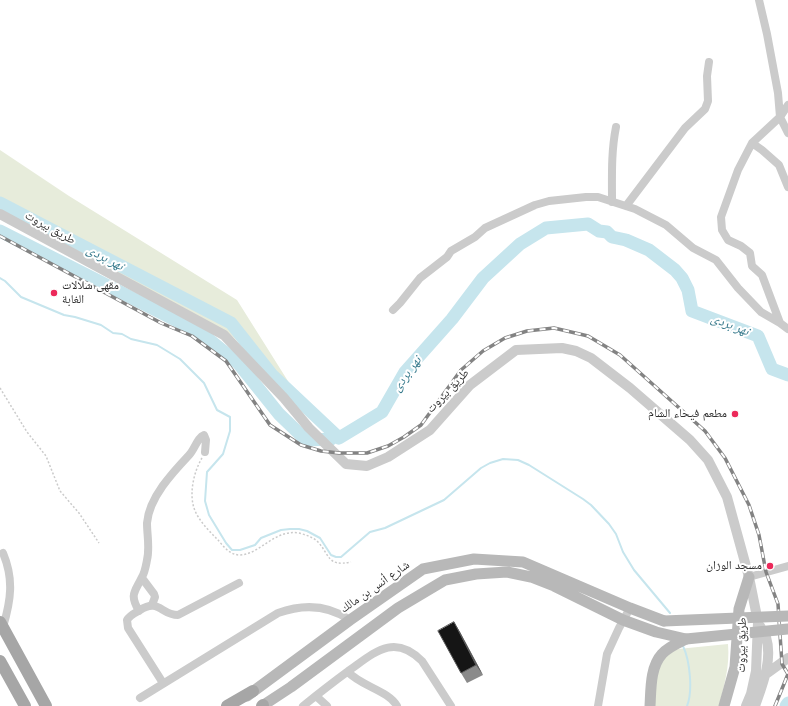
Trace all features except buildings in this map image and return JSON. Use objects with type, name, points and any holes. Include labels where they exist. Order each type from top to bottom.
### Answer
[{"type":"main road","name":"شارع أنس بن مالك","points":[[235,706],[254,690],[350,620],[423,569],[474,559],[523,562],[664,621],[788,616]]},
{"type":"main road","points":[[262,706],[291,687],[398,608],[445,580],[476,574],[508,572],[531,577],[554,586],[623,620],[656,632],[686,639],[788,629]]},
{"type":"main road","points":[[724,706],[735,667],[740,609],[749,577]]},
{"type":"main road","points":[[1,624],[46,706]]},
{"type":"main road","points":[[650,706],[654,672],[660,655],[666,649],[686,639]]},
{"type":"main road","points":[[2,664],[17,706]]},
{"type":"main road","points":[[2,664],[25,706]]},
{"type":"main road","points":[[31,679],[40,706]]},
{"type":"main road","points":[[31,679],[52,706]]},
{"type":"main road","points":[[227,706],[254,690]]},
{"type":"street","points":[[759,0],[778,93],[788,133]]},
{"type":"street","points":[[626,206],[685,128],[705,109],[708,100],[709,62]]},
{"type":"street","points":[[780,323],[762,275],[752,266],[750,253],[741,246],[728,240],[722,230],[721,217],[738,170],[752,144],[784,118],[788,106]]},
{"type":"street","points":[[612,202],[613,141],[616,127]]},
{"type":"street","points":[[752,144],[762,150],[779,165],[788,187]]},
{"type":"street","points":[[393,310],[420,278],[447,257],[451,251],[474,237],[485,228],[524,209],[549,201],[598,197],[641,212],[666,225],[697,251],[716,260],[756,308],[788,329]]},
{"type":"street","name":"طريق بيروت","points":[[0,214],[224,335],[284,398],[325,445],[346,464],[367,466],[388,457],[430,430],[470,385],[516,350],[562,348],[576,351],[591,358],[630,388],[690,440],[708,460],[727,497],[749,577],[758,622],[756,671],[751,694],[746,706]]},
{"type":"street","points":[[139,611],[134,599],[134,592],[142,578],[148,557],[147,521],[155,500],[171,475],[191,453],[202,435],[204,435],[206,440],[205,452]]},
{"type":"street","points":[[1,624],[9,607],[11,580],[7,561],[3,553]]},
{"type":"street","points":[[749,577],[788,566]]},
{"type":"street","points":[[142,578],[154,594],[152,605]]},
{"type":"street","points":[[164,683],[128,628],[127,620],[146,606],[152,605],[157,606],[168,613],[178,615],[239,584]]},
{"type":"street","points":[[140,698],[264,621],[286,610],[306,607],[321,608],[334,611],[350,620]]},
{"type":"street","points":[[598,706],[607,654],[630,608]]},
{"type":"street","points":[[755,706],[766,674],[767,653],[766,638],[758,622]]},
{"type":"street","points":[[303,706],[376,651],[391,647],[407,650],[416,655],[422,661],[452,706]]},
{"type":"street","points":[[766,674],[788,658]]},
{"type":"street","points":[[348,672],[354,678],[392,699],[397,706]]},
{"type":"street","points":[[316,696],[327,706]]},
{"type":"path","points":[[0,388],[28,432],[46,456],[60,491],[79,513],[99,543]]},
{"type":"path","points":[[205,452],[194,476],[193,504],[198,516],[206,527],[230,552],[241,555],[249,553],[258,549],[271,539],[287,534],[297,533],[314,538],[322,547],[328,558],[333,561],[344,564],[351,562]]},
{"type":"green space","points":[[0,150],[69,196],[237,300],[303,405],[262,363],[226,331],[0,209]]},
{"type":"green space","points":[[728,644],[725,683],[719,706],[654,706],[657,673],[659,666],[666,655],[678,649]]},
{"type":"waterway","name":"نهر بردى","points":[[0,203],[231,323],[272,375],[339,438],[382,412],[405,372],[452,319],[483,278],[520,244],[546,228],[588,224],[599,231],[607,232],[612,237],[626,240],[649,250],[675,270],[682,278],[688,290],[692,311],[758,336],[772,369],[788,375]]},
{"type":"waterway","points":[[0,231],[201,333],[238,363],[279,414],[306,440],[331,439]]},
{"type":"waterway","points":[[0,278],[21,297],[64,315],[101,325],[113,333],[122,334],[131,339],[157,345],[180,359],[204,383],[217,410],[230,417],[230,431],[223,454],[207,472],[205,501],[209,515],[232,550],[240,550],[255,545],[261,538],[281,530],[299,529],[307,531],[320,538],[331,555],[341,557],[370,532],[385,528],[444,500],[481,468],[490,463],[503,459],[518,460],[529,465],[591,505],[609,524],[616,534],[623,552],[634,570],[670,613]]},
{"type":"waterway","points":[[683,646],[690,676],[690,692],[687,706]]},
{"type":"railway","points":[[0,236],[161,323],[192,336],[226,361],[270,425],[301,445],[321,451],[339,453],[367,453],[388,446],[404,437],[421,425],[461,370],[483,351],[505,338],[527,331],[554,328],[588,336],[620,355],[705,431],[725,458],[749,505],[759,535],[766,572],[778,604],[782,664],[788,674]]},
{"type":"railway","points":[[775,706],[788,674]]},
{"type":"place","name":"مقهى شلالات الغابة","points":[[54,293]]},
{"type":"place","name":"مطعم فيحاء الشام","points":[[735,414]]},
{"type":"place","name":"مسجد الوزان","points":[[770,566]]}]
